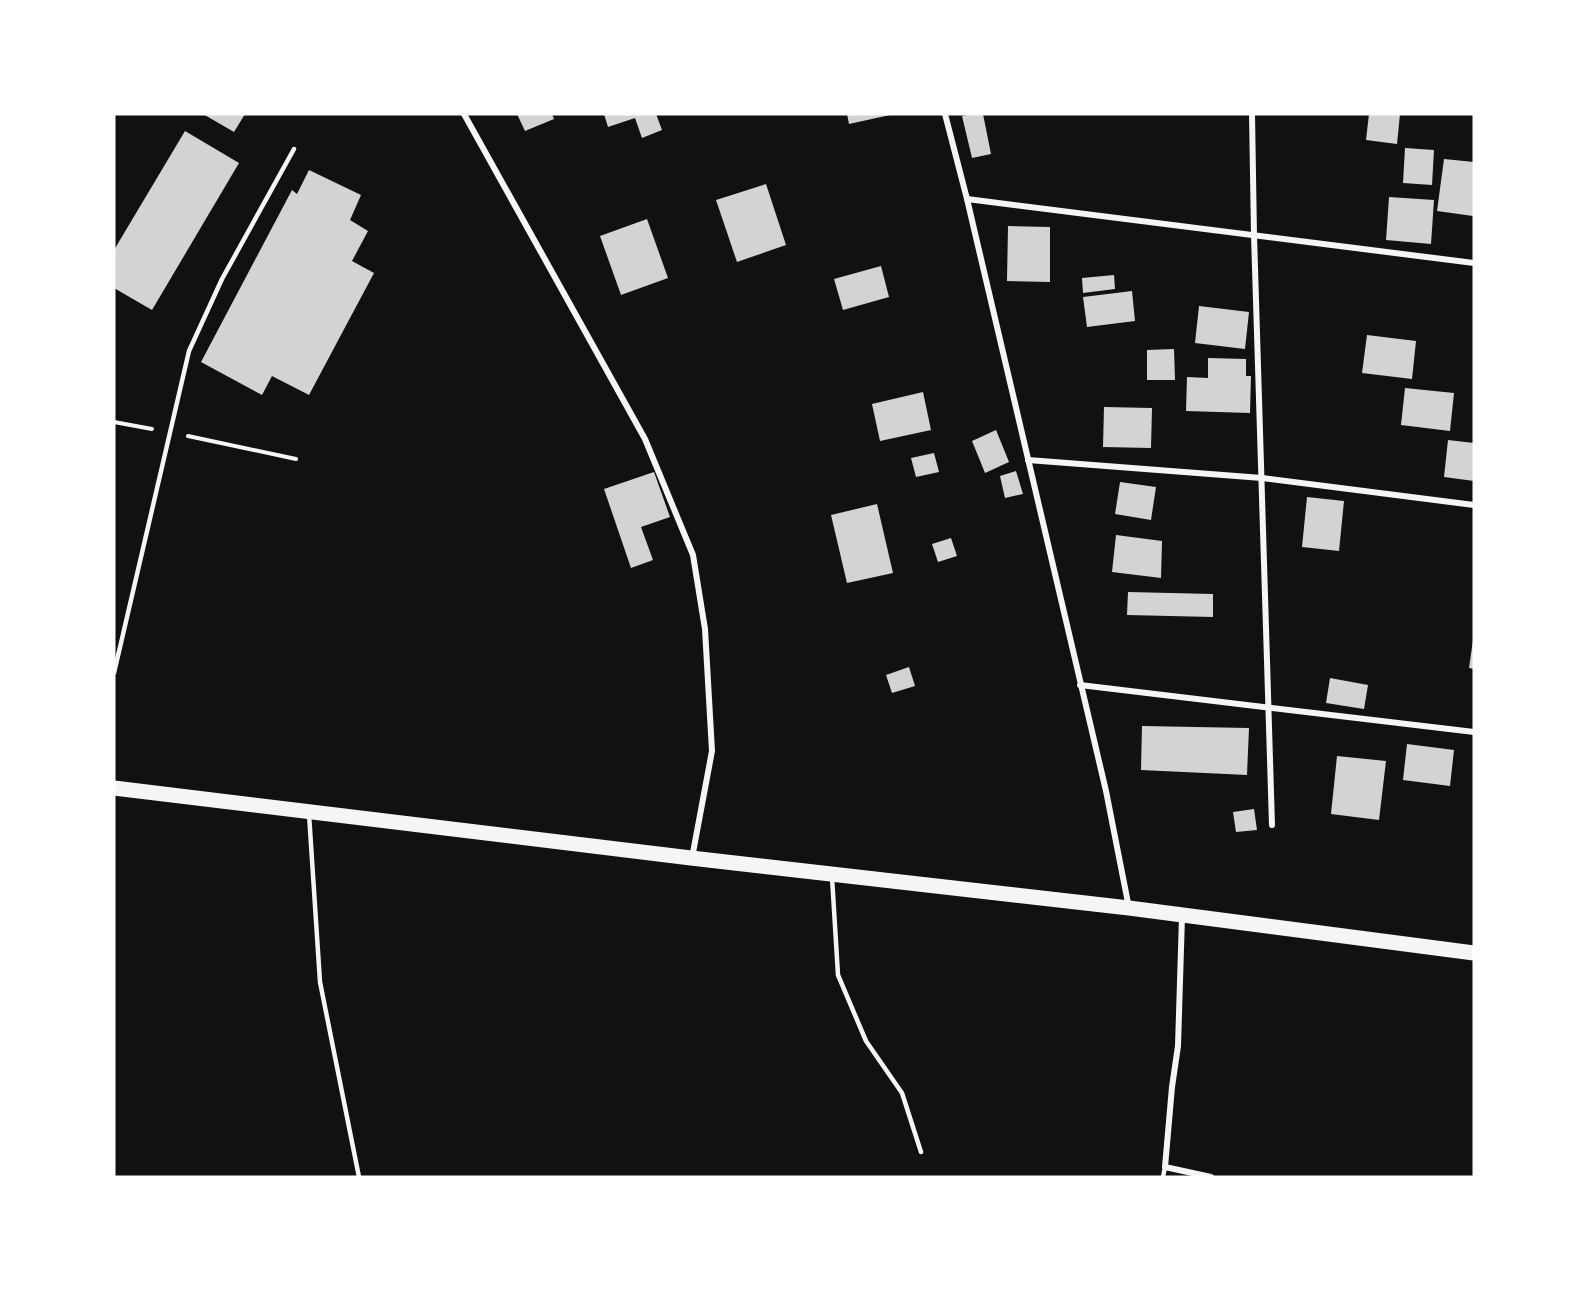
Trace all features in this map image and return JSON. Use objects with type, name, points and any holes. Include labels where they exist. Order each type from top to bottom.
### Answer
[{"type":"main road","points":[[114,788],[832,875],[1129,908],[1182,917],[1474,953]]},
{"type":"street","points":[[464,114],[645,440],[693,555],[705,629],[712,751],[692,858]]},
{"type":"street","points":[[945,114],[967,198],[1106,791],[1129,908]]},
{"type":"street","points":[[1252,114],[1272,825]]},
{"type":"street","points":[[967,198],[1474,263]]},
{"type":"street","points":[[1028,460],[1262,478],[1474,505]]},
{"type":"street","points":[[1080,685],[1474,732]]},
{"type":"street","points":[[1182,917],[1178,1046],[1165,1167],[1211,1177]]},
{"type":"lane","points":[[114,673],[189,351],[222,279],[294,149]]},
{"type":"lane","points":[[309,811],[320,982],[359,1177]]},
{"type":"lane","points":[[832,875],[838,975],[866,1041],[902,1093],[921,1152]]},
{"type":"lane","points":[[1163,1177],[1165,1167]]},
{"type":"path","points":[[114,422],[296,459]]},
{"type":"building","points":[[203,114],[245,114],[234,132]]},
{"type":"building","points":[[517,114],[552,114],[554,119],[525,131]]},
{"type":"building","points":[[604,114],[656,114],[662,130],[642,138],[635,118],[608,127]]},
{"type":"building","points":[[847,114],[890,114],[890,115],[849,124]]},
{"type":"building","points":[[983,114],[991,154],[972,158],[962,116]]},
{"type":"building","points":[[1369,114],[1400,114],[1397,144],[1366,140]]},
{"type":"building","points":[[185,131],[239,163],[152,310],[114,288],[114,250]]},
{"type":"building","points":[[1405,148],[1434,150],[1432,185],[1403,183]]},
{"type":"building","points":[[1444,159],[1474,162],[1473,216],[1437,211]]},
{"type":"building","points":[[309,170],[361,195],[350,220],[368,231],[352,261],[374,273],[309,395],[272,376],[262,395],[201,362],[292,190],[297,194]]},
{"type":"building","points":[[766,184],[786,245],[737,262],[716,200]]},
{"type":"building","points":[[1389,197],[1434,200],[1431,244],[1386,240]]},
{"type":"building","points":[[647,219],[668,278],[621,295],[600,236]]},
{"type":"building","points":[[1008,226],[1050,227],[1050,282],[1007,281]]},
{"type":"building","points":[[881,266],[889,297],[843,310],[834,279]]},
{"type":"building","points":[[1114,275],[1115,289],[1083,293],[1082,278]]},
{"type":"building","points":[[1132,291],[1135,321],[1087,327],[1083,297]]},
{"type":"building","points":[[1199,306],[1249,312],[1245,349],[1195,343]]},
{"type":"building","points":[[1367,335],[1416,341],[1412,379],[1362,373]]},
{"type":"building","points":[[1174,349],[1175,380],[1147,380],[1147,350]]},
{"type":"building","points":[[1208,358],[1246,359],[1246,376],[1251,376],[1250,413],[1186,411],[1187,377],[1208,378]]},
{"type":"building","points":[[1405,388],[1454,393],[1450,431],[1401,425]]},
{"type":"building","points":[[923,392],[931,430],[880,441],[872,404]]},
{"type":"building","points":[[1104,407],[1152,408],[1151,448],[1103,447]]},
{"type":"building","points":[[996,430],[1009,462],[985,473],[972,441]]},
{"type":"building","points":[[1448,440],[1474,443],[1474,481],[1444,477]]},
{"type":"building","points":[[934,453],[939,472],[916,477],[911,458]]},
{"type":"building","points":[[1016,471],[1023,494],[1005,498],[1000,476]]},
{"type":"building","points":[[654,472],[670,517],[641,527],[653,560],[631,568],[604,489]]},
{"type":"building","points":[[1120,482],[1156,487],[1151,520],[1115,514]]},
{"type":"building","points":[[1307,497],[1344,501],[1339,551],[1302,547]]},
{"type":"building","points":[[877,504],[893,573],[847,583],[831,515]]},
{"type":"building","points":[[1116,535],[1162,541],[1161,578],[1112,572]]},
{"type":"building","points":[[951,538],[957,556],[938,562],[932,544]]},
{"type":"building","points":[[1128,592],[1213,594],[1213,617],[1127,615]]},
{"type":"building","points":[[1474,640],[1474,669],[1469,668]]},
{"type":"building","points":[[909,667],[915,686],[892,693],[886,675]]},
{"type":"building","points":[[1330,678],[1368,685],[1364,709],[1326,703]]},
{"type":"building","points":[[1142,726],[1249,728],[1247,775],[1141,770]]},
{"type":"building","points":[[1407,744],[1454,750],[1450,786],[1403,780]]},
{"type":"building","points":[[1337,756],[1386,761],[1379,820],[1331,814]]},
{"type":"building","points":[[1254,809],[1257,830],[1236,832],[1233,812]]}]
